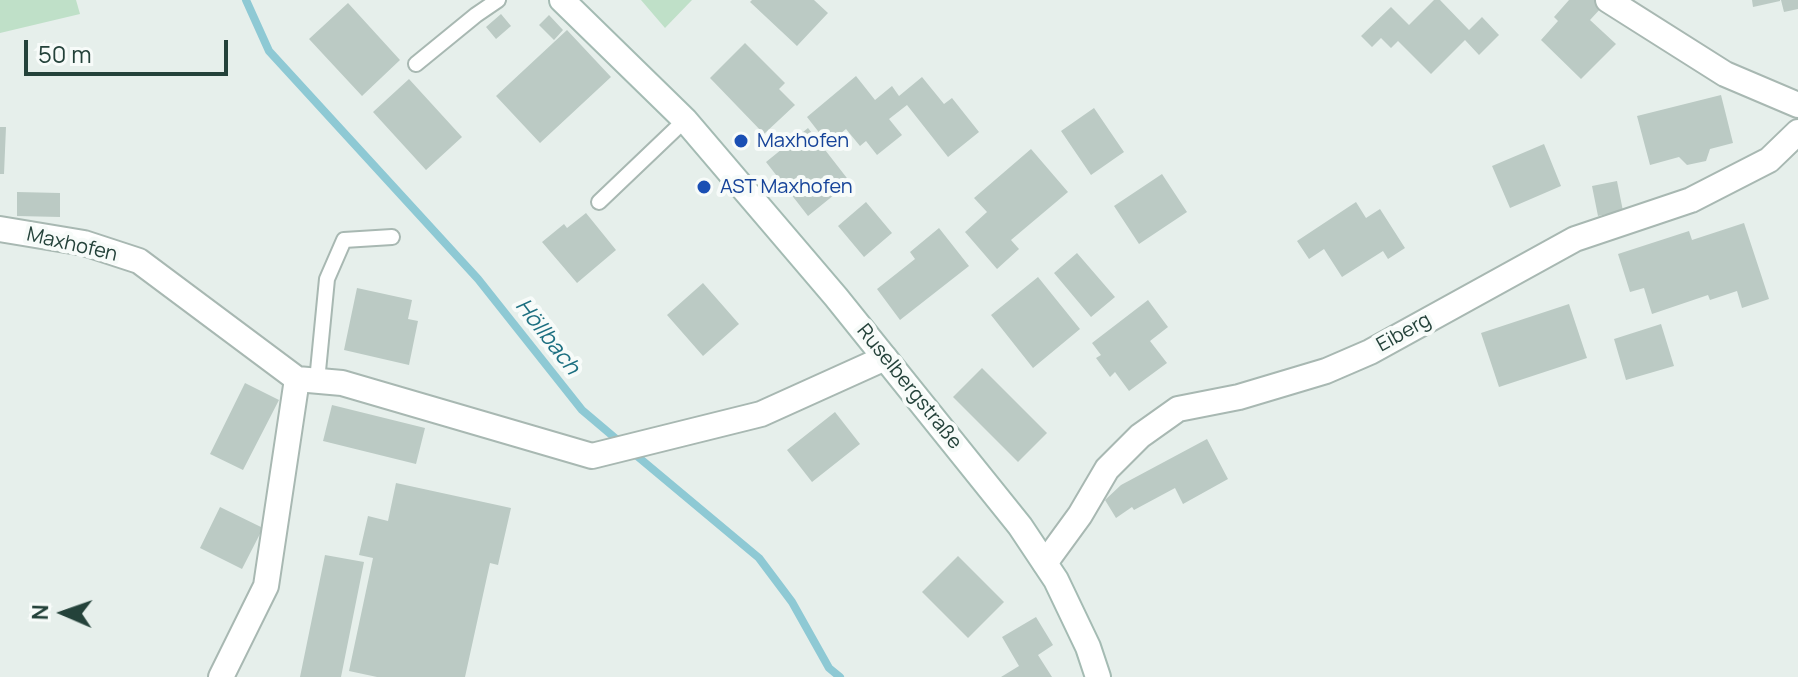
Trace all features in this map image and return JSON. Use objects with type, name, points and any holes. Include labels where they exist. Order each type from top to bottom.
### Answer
[{"type":"street","name":"Ruselbergstraße","points":[[562,0],[685,120],[885,358],[1020,526],[1045,563],[1088,647],[1098,677]]},
{"type":"street","points":[[1608,0],[1725,74],[1798,105]]},
{"type":"street","name":"Eiberg","points":[[1045,563],[1080,515],[1107,469],[1140,436],[1178,409],[1239,397],[1326,371],[1370,352],[1575,239],[1704,194],[1769,160],[1798,132]]},
{"type":"street","name":"Maxhofen","points":[[0,229],[84,243],[139,261],[307,380],[342,383],[592,456],[761,414],[885,358]]},
{"type":"street","points":[[221,677],[266,586],[307,380]]},
{"type":"lane","points":[[416,64],[498,0]]},
{"type":"lane","points":[[599,202],[685,120]]},
{"type":"lane","points":[[307,380],[327,279],[344,240],[392,237]]},
{"type":"green space","points":[[0,0],[76,0],[80,14],[0,33]]},
{"type":"green space","points":[[641,0],[692,0],[665,28]]},
{"type":"building","points":[[814,0],[828,13],[797,46],[750,2]]},
{"type":"building","points":[[1434,0],[1440,0],[1469,30],[1482,17],[1499,35],[1479,55],[1465,40],[1431,74],[1398,41],[1391,48],[1381,38],[1372,47],[1361,36],[1391,7],[1409,25]]},
{"type":"building","points":[[1569,0],[1595,0],[1602,7],[1590,20],[1616,44],[1581,79],[1541,40],[1558,21],[1554,17]]},
{"type":"building","points":[[1752,0],[1780,0],[1780,1],[1753,7]]},
{"type":"building","points":[[1781,0],[1798,0],[1798,9],[1784,12]]},
{"type":"building","points":[[348,3],[400,60],[362,96],[309,39]]},
{"type":"building","points":[[501,14],[511,26],[496,39],[486,27]]},
{"type":"building","points":[[549,15],[563,30],[554,40],[539,25]]},
{"type":"building","points":[[567,30],[611,77],[540,143],[496,96]]},
{"type":"building","points":[[745,43],[785,83],[779,89],[795,105],[764,134],[710,78]]},
{"type":"building","points":[[856,76],[875,100],[892,86],[899,96],[922,77],[944,104],[952,98],[979,132],[948,157],[907,105],[889,119],[902,135],[877,155],[866,141],[860,146],[846,129],[828,144],[807,117]]},
{"type":"building","points":[[409,79],[462,137],[426,170],[373,112]]},
{"type":"building","points":[[1721,95],[1733,143],[1710,149],[1706,161],[1687,165],[1679,157],[1650,165],[1637,116]]},
{"type":"building","points":[[1094,108],[1124,152],[1091,175],[1061,131]]},
{"type":"building","points":[[0,127],[6,127],[4,174],[0,174]]},
{"type":"building","points":[[808,128],[850,182],[808,216],[766,162]]},
{"type":"building","points":[[1544,144],[1561,186],[1510,208],[1492,166]]},
{"type":"building","points":[[1031,149],[1068,192],[1011,240],[1019,249],[997,269],[965,232],[987,212],[974,198]]},
{"type":"building","points":[[1162,174],[1187,212],[1139,244],[1114,206]]},
{"type":"building","points":[[1617,181],[1623,211],[1598,216],[1592,186]]},
{"type":"building","points":[[17,192],[60,193],[60,217],[17,216]]},
{"type":"building","points":[[866,202],[892,233],[864,257],[838,226]]},
{"type":"building","points":[[1356,202],[1366,218],[1380,209],[1405,248],[1388,259],[1383,251],[1342,277],[1324,249],[1309,259],[1297,241]]},
{"type":"building","points":[[586,213],[616,250],[577,283],[542,242],[564,224],[567,228]]},
{"type":"building","points":[[1744,223],[1769,299],[1742,308],[1737,291],[1710,300],[1708,295],[1652,314],[1644,288],[1630,292],[1618,254],[1689,231],[1692,240]]},
{"type":"building","points":[[939,228],[969,266],[900,320],[877,289],[915,259],[910,252]]},
{"type":"building","points":[[1077,253],[1115,297],[1091,317],[1054,273]]},
{"type":"building","points":[[1038,277],[1080,329],[1033,368],[991,315]]},
{"type":"building","points":[[703,283],[739,324],[703,356],[667,315]]},
{"type":"building","points":[[357,288],[412,300],[408,319],[418,321],[409,365],[344,350]]},
{"type":"building","points":[[1148,300],[1168,327],[1150,341],[1167,363],[1129,391],[1115,372],[1110,377],[1096,358],[1101,355],[1092,343]]},
{"type":"building","points":[[1569,304],[1587,358],[1499,387],[1481,333]]},
{"type":"building","points":[[1661,324],[1674,366],[1626,380],[1614,339]]},
{"type":"building","points":[[982,368],[1047,433],[1018,462],[953,397]]},
{"type":"building","points":[[245,383],[279,400],[243,470],[210,454]]},
{"type":"building","points":[[332,405],[425,428],[416,464],[323,441]]},
{"type":"building","points":[[835,412],[860,444],[812,482],[787,450]]},
{"type":"building","points":[[1207,439],[1228,479],[1183,504],[1175,488],[1134,510],[1132,507],[1116,518],[1105,500],[1121,485]]},
{"type":"building","points":[[396,483],[511,508],[498,565],[490,563],[465,677],[377,677],[349,671],[373,558],[359,555],[368,516],[388,521]]},
{"type":"building","points":[[220,507],[263,528],[242,569],[200,548]]},
{"type":"building","points":[[325,555],[364,562],[341,677],[300,677]]},
{"type":"building","points":[[958,556],[1004,602],[968,638],[922,592]]},
{"type":"building","points":[[1036,617],[1053,645],[1038,655],[1052,677],[1001,677],[1019,666],[1002,637]]},
{"type":"waterway","name":"Höllbach","points":[[246,0],[269,51],[478,279],[582,410],[621,443]]},
{"type":"waterway","name":"Höllbach","points":[[631,451],[759,558],[792,602],[829,668],[840,677]]},
{"type":"place","name":"Maxhofen","points":[[741,141]]},
{"type":"place","name":"AST Maxhofen","points":[[704,187]]}]
